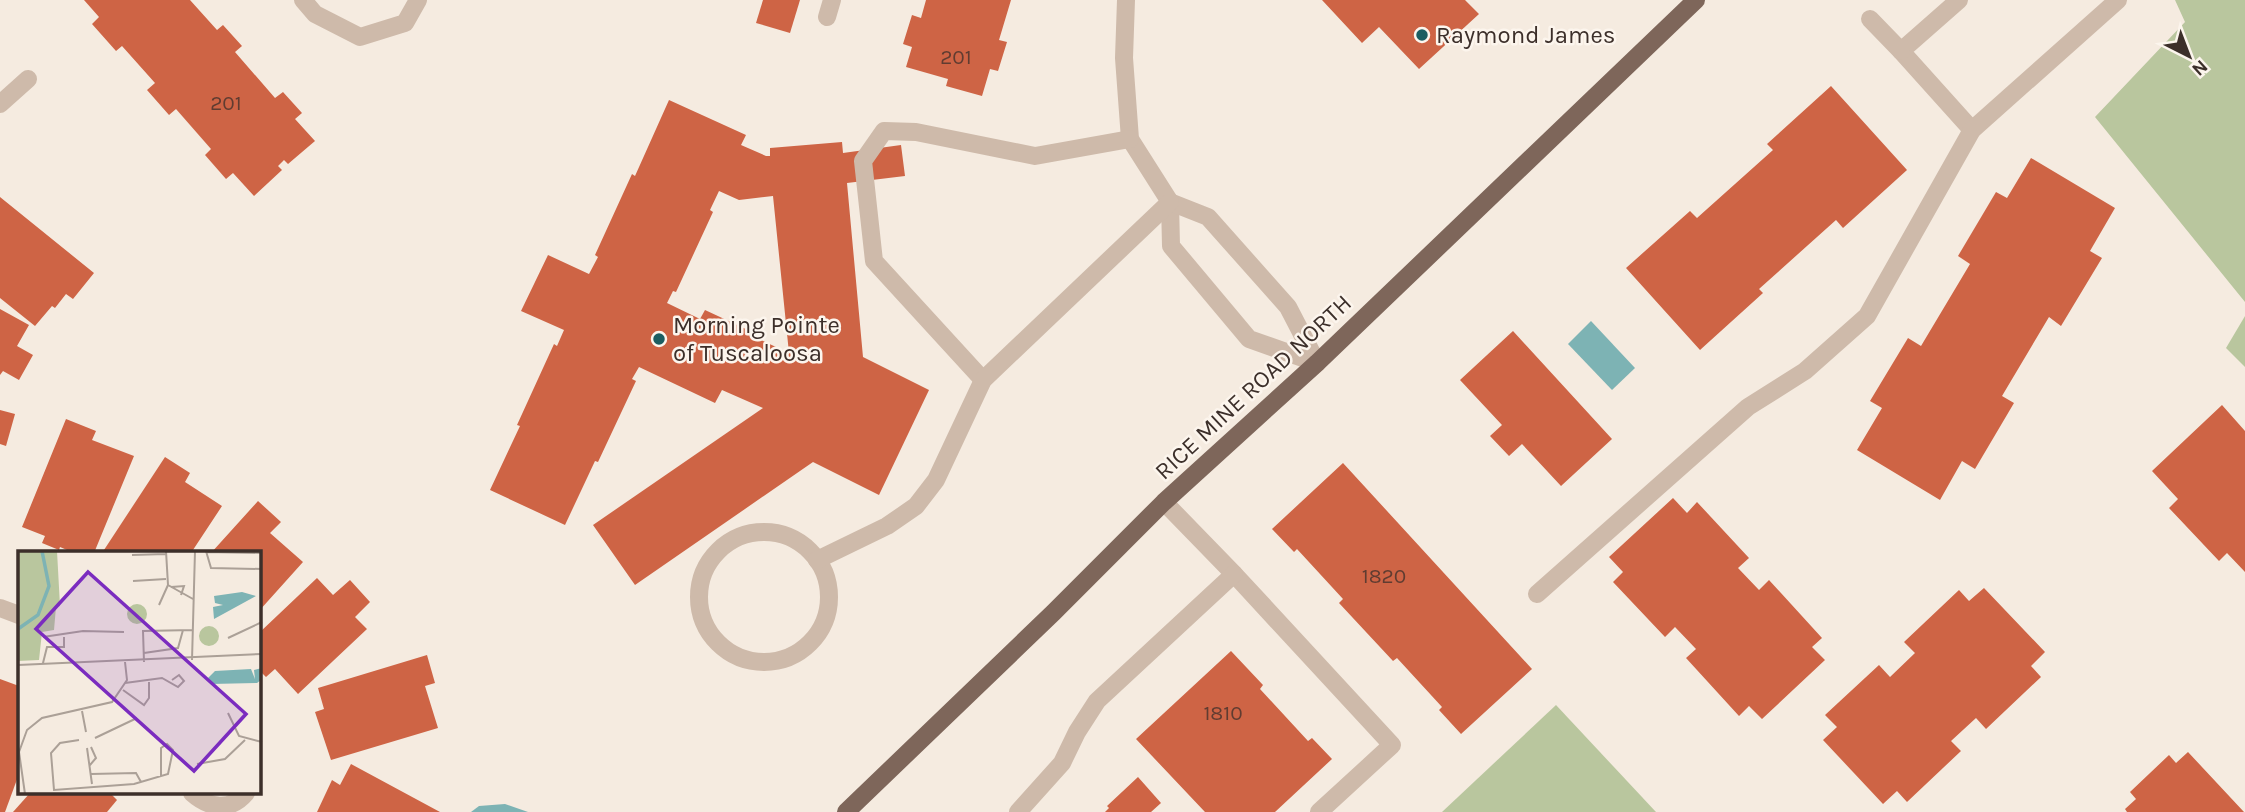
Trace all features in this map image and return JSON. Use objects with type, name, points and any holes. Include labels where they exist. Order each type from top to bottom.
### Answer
[{"type":"main road","name":"RICE MINE ROAD NORTH","points":[[846,812],[1043,623],[1164,502],[1317,363],[1696,0]]},
{"type":"street","points":[[303,0],[315,14],[360,37],[405,23],[418,0]]},
{"type":"street","points":[[1126,0],[1124,58],[1130,139],[1170,202],[1171,246],[1249,339],[1317,363]]},
{"type":"street","points":[[1901,51],[1959,0]]},
{"type":"street","points":[[1537,594],[1748,407],[1805,370],[1867,316],[1972,130],[2118,0]]},
{"type":"street","points":[[1870,19],[1972,130]]},
{"type":"street","points":[[0,104],[28,79]]},
{"type":"street","points":[[984,380],[874,261],[863,161],[884,131],[916,132],[1035,156],[1130,139]]},
{"type":"street","points":[[1170,202],[1208,217],[1288,307],[1317,363]]},
{"type":"street","points":[[817,560],[887,526],[916,506],[936,480],[984,380],[1170,202]]},
{"type":"street","points":[[1164,502],[1392,745],[1320,812]]},
{"type":"street","points":[[763,531],[783,534],[802,543],[817,560],[826,576],[830,596],[827,616],[818,635],[803,649],[785,659],[765,663],[744,660],[726,651],[711,636],[701,618],[699,588],[710,559],[724,544],[743,534],[763,531]]},
{"type":"street","points":[[1018,812],[1062,763],[1077,732],[1097,701],[1234,574]]},
{"type":"street","points":[[0,608],[18,615]]},
{"type":"street","points":[[193,794],[204,804],[216,808],[230,804],[245,794]]},
{"type":"green space","points":[[2175,0],[2245,0],[2245,302],[2095,117],[2185,22]]},
{"type":"green space","points":[[2245,316],[2245,367],[2226,348]]},
{"type":"green space","points":[[1556,705],[1656,812],[1442,812]]},
{"type":"water","points":[[1591,321],[1635,368],[1612,390],[1568,344]]},
{"type":"water","points":[[505,804],[528,812],[471,812],[479,806]]},
{"type":"building","points":[[84,0],[190,0],[217,30],[223,25],[242,46],[235,52],[275,98],[283,92],[302,113],[295,119],[315,141],[288,164],[284,160],[278,166],[282,170],[254,196],[233,173],[226,179],[205,155],[211,149],[176,109],[169,115],[147,90],[155,83],[122,46],[116,51],[92,24],[99,17]]},
{"type":"building","points":[[763,0],[800,0],[790,33],[756,23]]},
{"type":"building","points":[[926,0],[1011,0],[999,40],[1007,42],[998,71],[990,69],[982,96],[946,86],[948,79],[906,67],[912,47],[903,44],[912,15],[921,18]]},
{"type":"building","name":"Raymond James","points":[[1322,0],[1465,0],[1479,14],[1419,69],[1379,27],[1362,43]]},
{"type":"building","points":[[1831,86],[1907,170],[1843,228],[1836,220],[1759,289],[1763,293],[1700,350],[1626,268],[1690,211],[1697,218],[1773,150],[1767,144]]},
{"type":"building","name":"Morning Pointe of Tuscaloosa","points":[[669,100],[746,135],[741,145],[766,156],[770,156],[770,148],[842,142],[843,153],[901,145],[905,176],[847,183],[863,357],[929,390],[879,495],[813,462],[635,585],[593,525],[763,408],[722,390],[715,403],[639,367],[632,379],[636,381],[565,525],[490,490],[554,344],[557,346],[564,330],[521,311],[548,255],[589,274],[632,174],[635,176]],"holes":[[[719,191],[739,200],[773,196],[789,353],[705,310],[700,319],[667,303],[673,291],[676,292],[713,212],[710,210]]]},
{"type":"building","points":[[2031,158],[2115,208],[2090,251],[2102,258],[2061,326],[2049,317],[2002,396],[2014,403],[1975,469],[1962,461],[1940,500],[1857,450],[1882,408],[1870,401],[1908,338],[1921,346],[1970,264],[1958,256],[1996,192],[2007,198]]},
{"type":"building","points":[[0,197],[94,273],[73,299],[66,294],[35,326],[0,298]]},
{"type":"building","points":[[0,309],[29,325],[17,346],[33,355],[19,380],[3,371],[0,375]]},
{"type":"building","points":[[1513,331],[1612,439],[1561,486],[1522,444],[1509,456],[1490,436],[1502,425],[1460,380]]},
{"type":"building","points":[[2222,405],[2245,431],[2245,572],[2227,553],[2219,561],[2169,508],[2178,499],[2152,471]]},
{"type":"building","points":[[0,410],[15,414],[6,446],[0,444]]},
{"type":"building","points":[[66,419],[96,431],[92,440],[134,456],[95,551],[69,551],[60,547],[59,550],[42,543],[45,536],[22,527]]},
{"type":"building","points":[[165,457],[190,473],[185,482],[222,506],[192,551],[103,551]]},
{"type":"building","points":[[1343,463],[1532,669],[1461,734],[1439,710],[1442,707],[1397,658],[1393,661],[1339,603],[1343,599],[1297,549],[1294,552],[1272,529]]},
{"type":"building","points":[[1673,498],[1687,513],[1697,502],[1749,558],[1738,568],[1759,590],[1769,580],[1822,638],[1812,647],[1825,660],[1762,719],[1749,706],[1739,716],[1686,658],[1696,649],[1675,627],[1665,637],[1613,582],[1623,572],[1609,557]]},
{"type":"building","points":[[258,501],[281,522],[270,533],[303,562],[261,609],[261,551],[213,551]]},
{"type":"building","points":[[317,578],[333,595],[350,580],[370,602],[355,617],[367,629],[298,694],[275,669],[266,677],[261,672],[261,631]]},
{"type":"building","points":[[1984,588],[2045,652],[2031,666],[2041,677],[1986,729],[1976,718],[1951,741],[1961,751],[1907,802],[1897,791],[1883,804],[1823,740],[1837,727],[1825,715],[1879,665],[1890,677],[1915,653],[1904,642],[1959,590],[1969,601]]},
{"type":"building","points":[[1231,651],[1263,685],[1260,689],[1308,741],[1312,738],[1332,759],[1275,812],[1205,812],[1136,739]]},
{"type":"building","points":[[427,655],[435,683],[425,686],[438,728],[331,760],[315,712],[324,709],[318,688]]},
{"type":"building","points":[[0,679],[18,686],[18,777],[5,812],[0,812]]},
{"type":"building","points":[[2188,752],[2244,812],[2127,812],[2125,809],[2136,799],[2130,792],[2169,755],[2176,763]]},
{"type":"building","points":[[351,764],[440,812],[317,812],[332,780],[340,785]]},
{"type":"building","points":[[1138,777],[1161,803],[1151,812],[1105,812],[1109,808],[1107,806]]},
{"type":"building","points":[[29,794],[111,794],[117,800],[107,812],[13,812]]},
{"type":"place","name":"Raymond James","points":[[1422,35]]},
{"type":"place","name":"Morning Pointe of Tuscaloosa","points":[[659,339]]}]
